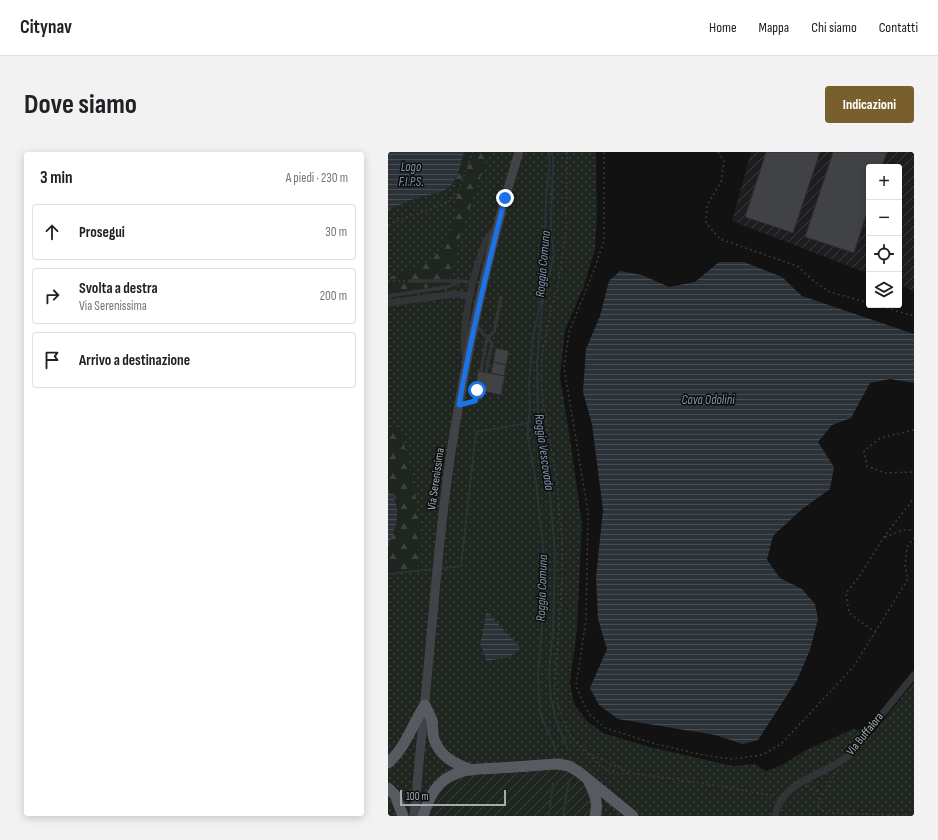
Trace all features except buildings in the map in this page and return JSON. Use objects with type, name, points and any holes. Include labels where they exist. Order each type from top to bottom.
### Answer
[{"type":"highway","points":[[388,763],[397,755],[408,737],[416,719],[425,706],[432,720],[434,739],[440,749],[446,757],[455,764],[472,770]]},
{"type":"highway","points":[[423,816],[429,798],[433,792],[442,782],[453,775],[472,770],[558,764],[569,766],[579,772],[633,816]]},
{"type":"highway","points":[[587,778],[594,793],[596,816]]},
{"type":"highway","points":[[388,788],[395,795],[403,816]]},
{"type":"main road","name":"Via Serenissima","points":[[414,816],[444,506],[459,405],[466,363],[484,278],[519,152]]},
{"type":"street","points":[[466,363],[464,340],[473,283],[486,241],[498,225]]},
{"type":"street","points":[[388,303],[455,294],[470,296]]},
{"type":"street","name":"Via Buffalora","points":[[775,816],[779,805],[788,792],[799,783],[839,762],[849,755],[914,674]]},
{"type":"lane","points":[[409,281],[462,281],[473,283]]},
{"type":"lane","points":[[388,296],[446,287],[462,281]]},
{"type":"lane","points":[[481,371],[488,338],[494,332],[501,297]]},
{"type":"lane","points":[[475,324],[492,342],[486,372]]},
{"type":"lane","points":[[475,401],[477,390]]},
{"type":"lane","points":[[459,405],[480,399],[482,391]]},
{"type":"path","points":[[388,225],[448,202],[457,194],[473,152]]},
{"type":"path","points":[[566,152],[566,230],[558,285],[551,309],[542,355],[541,377],[543,400],[557,482],[562,543],[555,694],[562,719],[572,739],[597,764],[610,772],[624,774],[631,773]]},
{"type":"path","points":[[604,152],[604,241],[569,332],[564,367],[588,512],[586,620],[576,686],[590,714],[605,728],[656,744],[703,755],[732,759],[762,755],[780,744],[854,666],[908,579],[905,566],[907,547],[914,538]]},
{"type":"path","points":[[718,152],[724,161],[721,182],[707,205],[706,222],[720,239],[796,266],[830,292],[866,302]]},
{"type":"path","points":[[388,281],[409,281]]},
{"type":"path","points":[[887,308],[914,316]]},
{"type":"path","points":[[914,430],[880,438],[864,451],[867,466],[885,473],[914,473]]},
{"type":"path","points":[[875,632],[849,613],[846,593],[859,577],[884,537],[914,498]]},
{"type":"path","points":[[884,537],[903,530],[914,530]]},
{"type":"path","points":[[587,753],[631,773],[714,785],[783,798]]},
{"type":"path","points":[[839,762],[835,775],[822,794],[818,804],[819,808],[825,812],[909,816]]},
{"type":"path","points":[[799,783],[822,794]]},
{"type":"shaded area","points":[[751,152],[914,152],[914,291],[902,286],[902,164],[866,164],[866,273],[732,221]]},
{"type":"green space","points":[[388,152],[596,152],[597,214],[595,250],[583,288],[565,330],[560,377],[582,524],[577,629],[570,682],[574,704],[586,720],[603,733],[646,746],[733,766],[755,764],[766,771],[782,765],[806,750],[853,729],[873,733],[914,682],[914,816],[388,816]]},
{"type":"green space","points":[[464,152],[489,152],[459,240],[452,277],[443,285],[388,293],[388,278],[424,264],[441,249],[456,220],[455,180]]},
{"type":"green space","points":[[400,427],[414,486],[419,519],[418,572],[388,572],[388,547],[397,522],[395,499],[388,489],[388,428]]},
{"type":"green space","points":[[559,769],[572,772],[582,780],[588,797],[588,816],[428,816],[436,795],[447,784],[459,777],[475,773]]},
{"type":"water","name":"Lago F.I.P.S.","points":[[388,152],[464,152],[457,176],[448,188],[439,193],[413,199],[388,210]]},
{"type":"water","name":"Cava Odolini","points":[[719,262],[744,262],[782,277],[802,296],[914,334],[914,383],[890,379],[870,383],[851,418],[832,425],[818,442],[834,467],[830,489],[801,510],[773,536],[767,560],[780,578],[802,589],[815,604],[818,619],[810,650],[797,680],[758,740],[743,744],[715,735],[618,719],[599,705],[590,688],[607,649],[598,619],[596,578],[603,510],[592,424],[583,392],[586,349],[600,316],[609,281],[620,271],[642,275],[669,287],[695,282]]},
{"type":"water","points":[[388,489],[396,504],[397,518],[394,532],[388,547]]},
{"type":"water","points":[[486,611],[521,648],[509,657],[487,661],[480,644]]},
{"type":"waterway","name":"Roggia Comuna","points":[[548,152],[550,162],[546,197],[545,235],[547,249],[542,296],[533,337],[529,383],[530,410],[528,439],[536,482],[543,547],[541,583],[542,626],[538,676],[540,713],[556,750]]},
{"type":"waterway","name":"Roggia Vescovada","points":[[552,152],[551,232],[554,255],[542,305],[537,363],[538,419],[550,495],[555,553],[553,629],[549,674],[551,699],[556,720],[568,750]]},
{"type":"waterway","name":"Roggia Comuna","points":[[439,569],[461,566],[476,432],[528,423]]},
{"type":"waterway","name":"Roggia Comuna","points":[[388,574],[435,569]]},
{"type":"waterway","name":"Roggia Vescovada","points":[[563,816],[569,780]]},
{"type":"waterway","name":"Roggia Comuna","points":[[549,816],[553,783]]},
{"type":"route","points":[[477,390],[475,401],[459,405],[481,291],[505,198]]}]
